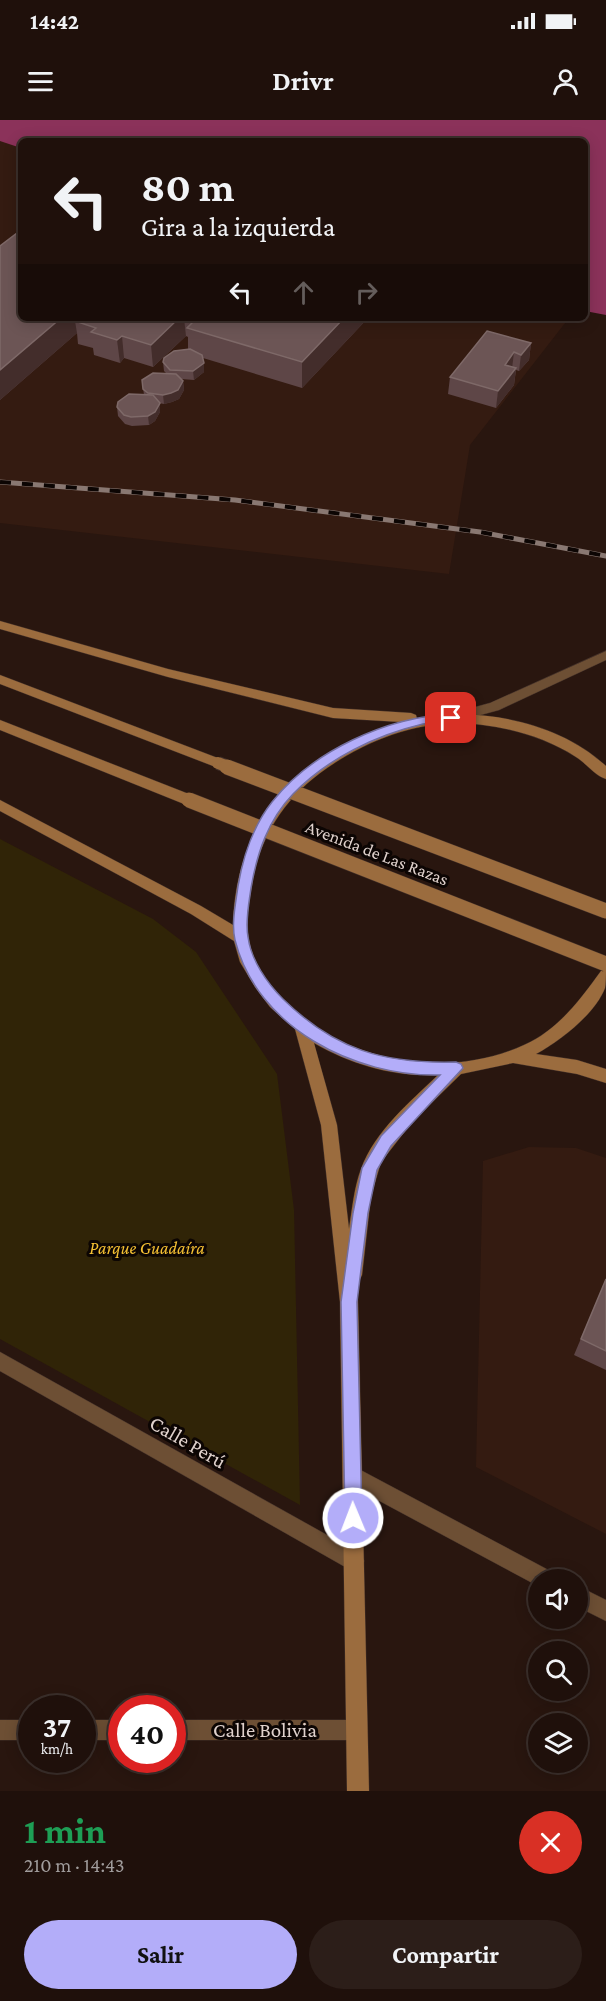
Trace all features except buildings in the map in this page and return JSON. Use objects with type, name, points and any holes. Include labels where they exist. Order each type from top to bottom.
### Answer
[{"type":"main road","points":[[0,625],[168,673],[333,713],[426,719],[489,720],[521,727],[553,738],[581,753],[606,774]]},
{"type":"main road","name":"Avenida de Las Razas","points":[[0,679],[606,911]]},
{"type":"main road","points":[[426,719],[398,725],[356,742],[309,773],[275,806],[263,827],[249,861],[241,909],[241,938],[254,974],[280,1007],[302,1027],[332,1044],[384,1063],[423,1069],[487,1065],[517,1058],[568,1024],[589,1003],[606,975]]},
{"type":"main road","name":"Avenida de Las Razas","points":[[0,725],[606,964]]},
{"type":"main road","points":[[0,805],[196,910],[241,938]]},
{"type":"main road","points":[[302,1027],[329,1125],[349,1302],[358,1791]]},
{"type":"main road","points":[[517,1058],[577,1067],[606,1076]]},
{"type":"main road","points":[[349,1302],[361,1213],[370,1168],[386,1141],[456,1068]]},
{"type":"street","points":[[451,718],[494,707],[606,655]]},
{"type":"street","name":"Calle Perú","points":[[0,1361],[354,1561]]},
{"type":"street","points":[[353,1476],[528,1570]]},
{"type":"street","points":[[588,1601],[606,1611]]},
{"type":"street","points":[[0,1730],[18,1730]]},
{"type":"street","name":"Calle Bolivia","points":[[186,1730],[357,1730]]},
{"type":"shaded area","points":[[0,120],[606,120],[606,315],[588,312],[588,138],[18,138],[18,147],[0,141]]},
{"type":"shaded area","points":[[0,136],[18,142],[18,321],[567,321],[470,445],[449,574],[0,523]]},
{"type":"shaded area","points":[[529,1147],[576,1148],[606,1158],[606,1534],[476,1467],[483,1161]]},
{"type":"green space","name":"Parque Guadaíra","points":[[0,839],[153,919],[196,952],[277,1074],[294,1210],[300,1505],[0,1339]]},
{"type":"railway","points":[[0,482],[235,500],[480,532],[606,556]]},
{"type":"route","points":[[353,1518],[349,1302],[361,1213],[370,1168],[386,1141],[456,1068],[423,1069],[394,1066],[366,1058],[332,1044],[302,1027],[286,1013],[254,974],[241,938],[241,909],[249,861],[263,827],[275,806],[291,789],[309,773],[356,742],[398,725],[426,719],[451,718]]}]
